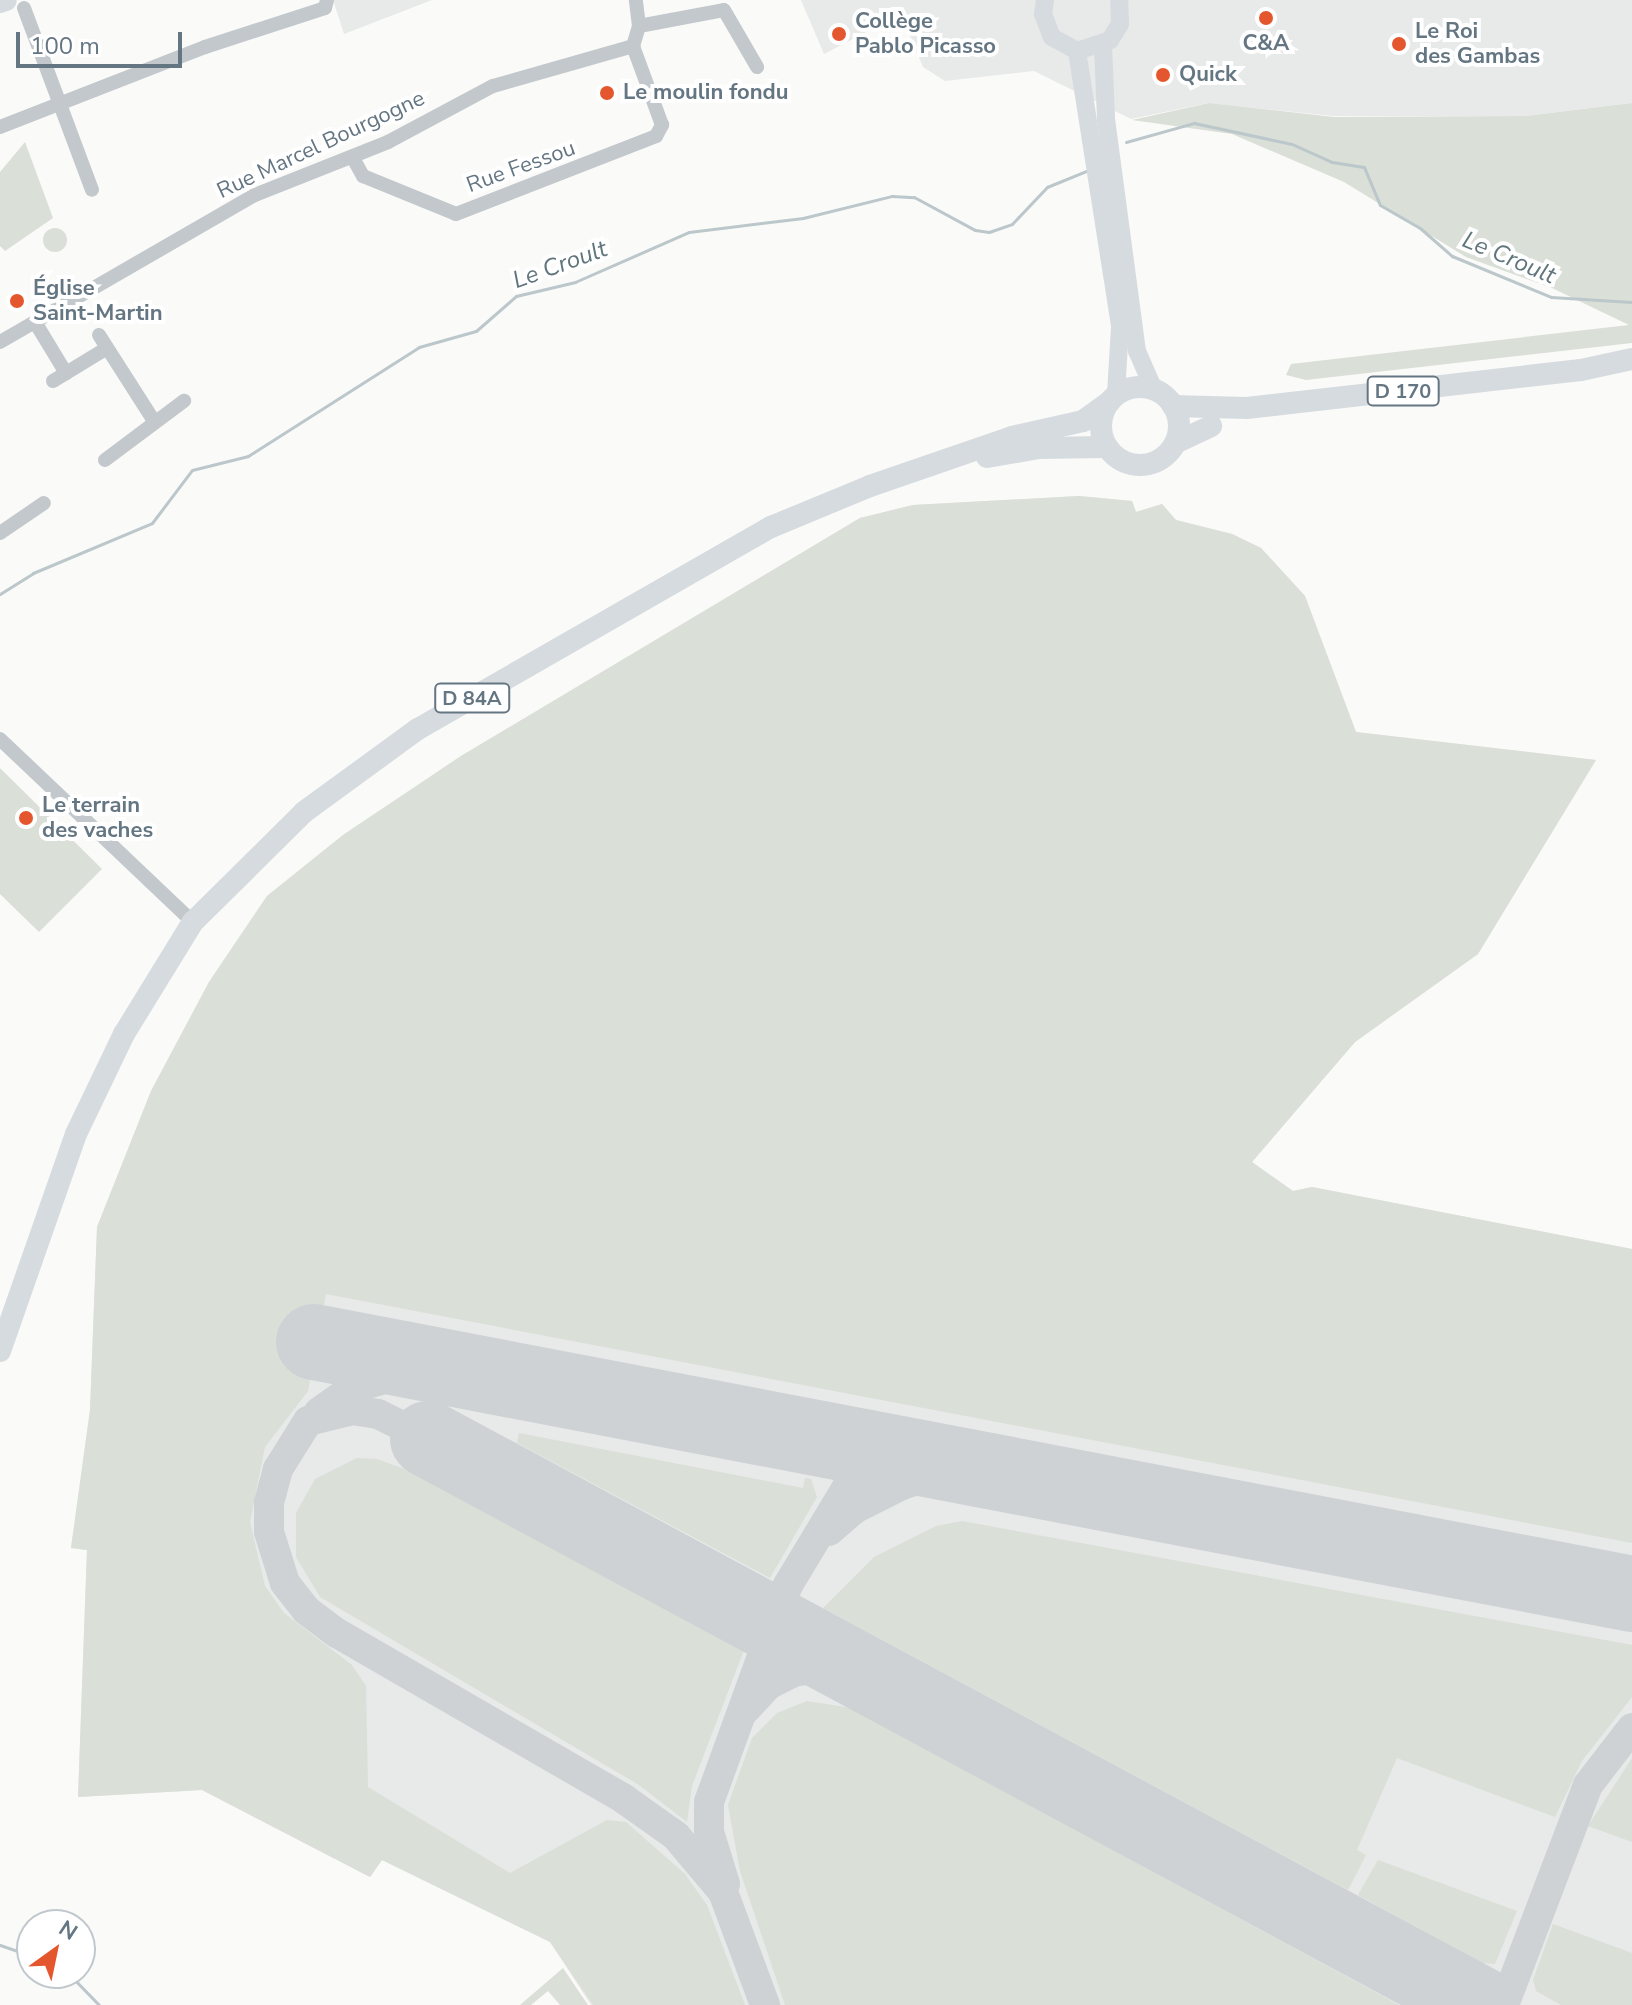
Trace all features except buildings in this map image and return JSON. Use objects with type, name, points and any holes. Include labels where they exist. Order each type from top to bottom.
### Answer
[{"type":"main road","points":[[1045,0],[1043,14],[1052,37],[1077,51],[1103,46]]},
{"type":"main road","points":[[1077,51],[1120,327],[1112,399],[1101,425],[1107,447],[1137,464],[1159,459],[1175,443],[1178,418],[1173,406],[1154,390],[1137,351],[1106,119],[1103,46],[1120,24],[1119,0]]},
{"type":"main road","points":[[0,2],[15,4]]},
{"type":"main road","name":"D 170","points":[[1173,406],[1247,408],[1550,374],[1632,359]]},
{"type":"main road","name":"D 170","points":[[1175,443],[1211,426],[1541,391],[1632,374]]},
{"type":"main road","points":[[1112,399],[1134,387],[1154,390]]},
{"type":"main road","name":"D 84A","points":[[0,1351],[85,1114],[163,969],[193,922],[328,793],[418,729],[771,527],[1012,437],[1083,421],[1112,399]]},
{"type":"main road","name":"D 84A","points":[[926,468],[1039,448],[1107,447]]},
{"type":"main road","name":"D 84A","points":[[163,969],[229,886]]},
{"type":"street","points":[[0,127],[325,8],[327,0]]},
{"type":"street","points":[[633,46],[639,26],[636,0]]},
{"type":"street","points":[[15,4],[59,104],[92,190]]},
{"type":"street","points":[[639,26],[724,10],[757,67]]},
{"type":"street","name":"Rue Fessou","points":[[353,158],[363,176],[456,214],[586,167],[656,136],[662,125],[633,46]]},
{"type":"street","name":"Rue Marcel Bourgogne","points":[[0,342],[255,195],[353,158],[493,86],[633,46]]},
{"type":"street","points":[[35,322],[59,377],[103,341],[154,421]]},
{"type":"street","points":[[105,460],[184,401]]},
{"type":"street","points":[[0,533],[44,503]]},
{"type":"street","points":[[0,739],[122,858],[193,922]]},
{"type":"shaded area","points":[[333,0],[432,0],[344,34]]},
{"type":"shaded area","points":[[801,0],[1632,0],[1632,103],[1524,116],[1333,116],[1208,103],[1131,119],[1034,71],[945,81],[923,67],[901,14],[824,54]]},
{"type":"shaded area","points":[[1209,103],[1334,117],[1525,116],[1632,103],[1632,343],[1306,380],[1286,375],[1291,364],[1629,325],[1552,288],[1466,257],[1344,182],[1232,134],[1132,120]]},
{"type":"shaded area","points":[[25,142],[53,218],[5,251],[0,246],[0,172]]},
{"type":"shaded area","points":[[55,228],[63,232],[67,240],[63,248],[55,252],[47,248],[43,240],[47,232]]},
{"type":"shaded area","points":[[1079,496],[1132,501],[1136,512],[1162,504],[1176,520],[1232,534],[1261,548],[1305,596],[1356,732],[1596,760],[1478,954],[1355,1042],[1252,1162],[1293,1191],[1312,1187],[1632,1249],[1632,2005],[591,2005],[550,1942],[382,1860],[370,1877],[202,1790],[78,1797],[87,1550],[71,1548],[90,1410],[97,1227],[151,1091],[209,982],[267,896],[343,835],[461,756],[860,518],[913,505]]},
{"type":"shaded area","points":[[1079,496],[1132,501],[1136,512],[1162,504],[1176,520],[1232,534],[1261,548],[1305,596],[1356,732],[1596,760],[1478,954],[1355,1042],[1252,1162],[1293,1191],[1312,1187],[1632,1249],[1632,1543],[326,1294],[308,1391],[265,1447],[250,1522],[265,1586],[284,1613],[352,1665],[366,1686],[368,1787],[510,1873],[607,1820],[626,1822],[685,1874],[707,1905],[745,2005],[593,2005],[550,1942],[382,1860],[370,1877],[202,1790],[78,1797],[87,1550],[71,1548],[90,1410],[97,1227],[151,1091],[209,982],[267,896],[343,835],[461,756],[860,518],[913,505]]},
{"type":"shaded area","name":"Le terrain des vaches","points":[[0,768],[102,869],[39,932],[0,894]]},
{"type":"shaded area","points":[[519,1433],[803,1488],[805,1478],[811,1479],[817,1497],[770,1578],[517,1443]]},
{"type":"shaded area","points":[[357,1458],[377,1459],[413,1472],[744,1650],[692,1786],[687,1822],[639,1785],[320,1597],[296,1557],[296,1513],[315,1479]]},
{"type":"shaded area","points":[[962,1521],[1632,1645],[1632,1697],[1582,1761],[1555,1817],[1397,1758],[1357,1850],[1366,1855],[1348,1890],[823,1608],[874,1557],[936,1526]]},
{"type":"shaded area","points":[[807,1701],[851,1708],[1399,2005],[785,2005],[740,1871],[728,1805],[752,1738],[777,1713]]},
{"type":"shaded area","points":[[1632,1758],[1632,1842],[1588,1826]]},
{"type":"shaded area","points":[[1378,1860],[1517,1911],[1495,1964],[1482,1963],[1358,1895]]},
{"type":"shaded area","points":[[1553,1924],[1632,1953],[1632,2005],[1561,2005],[1536,1991],[1533,1980]]},
{"type":"shaded area","points":[[563,1968],[588,2005],[560,2005],[548,1991],[531,2005],[520,2005]]},
{"type":"waterway","name":"Le Croult","points":[[1126,142],[1194,123],[1292,144],[1332,162],[1364,167],[1380,205],[1420,228],[1452,256],[1551,297],[1632,302]]},
{"type":"waterway","name":"Le Croult","points":[[0,594],[33,573],[152,523],[192,470],[248,456],[419,347],[476,331],[516,296],[575,282],[689,232],[803,218],[892,196],[914,197],[975,230],[989,232],[1012,224],[1047,187],[1086,171]]},
{"type":"waterway","points":[[0,1945],[16,1950]]},
{"type":"waterway","points":[[84,1989],[99,2005]]},
{"type":"taxiway","points":[[319,1412],[353,1388],[387,1378],[471,1371]]},
{"type":"taxiway","points":[[428,1439],[378,1414],[353,1410],[308,1421],[278,1469],[269,1502],[269,1532],[285,1583],[306,1610],[337,1633],[624,1799],[676,1836],[723,1892],[765,2005]]},
{"type":"taxiway","points":[[725,1884],[709,1832],[709,1802],[788,1585],[846,1489],[871,1470],[928,1459]]},
{"type":"taxiway","points":[[829,1531],[854,1509],[902,1485],[929,1476],[993,1472]]},
{"type":"taxiway","points":[[745,1710],[768,1685],[793,1672],[824,1667],[866,1674]]},
{"type":"taxiway","points":[[1504,2005],[1588,1785],[1632,1728]]},
{"type":"runway","points":[[314,1342],[1632,1594]]},
{"type":"runway","points":[[428,1439],[1481,2005]]},
{"type":"place","name":"C&A","points":[[1266,18]]},
{"type":"place","name":"Collège Pablo Picasso","points":[[839,34]]},
{"type":"place","name":"Le Roi des Gambas","points":[[1399,44]]},
{"type":"place","name":"Quick","points":[[1163,75]]},
{"type":"place","name":"Le moulin fondu","points":[[607,93]]},
{"type":"place","name":"Église Saint-Martin","points":[[17,301]]},
{"type":"place","name":"Le terrain des vaches","points":[[26,818]]}]
